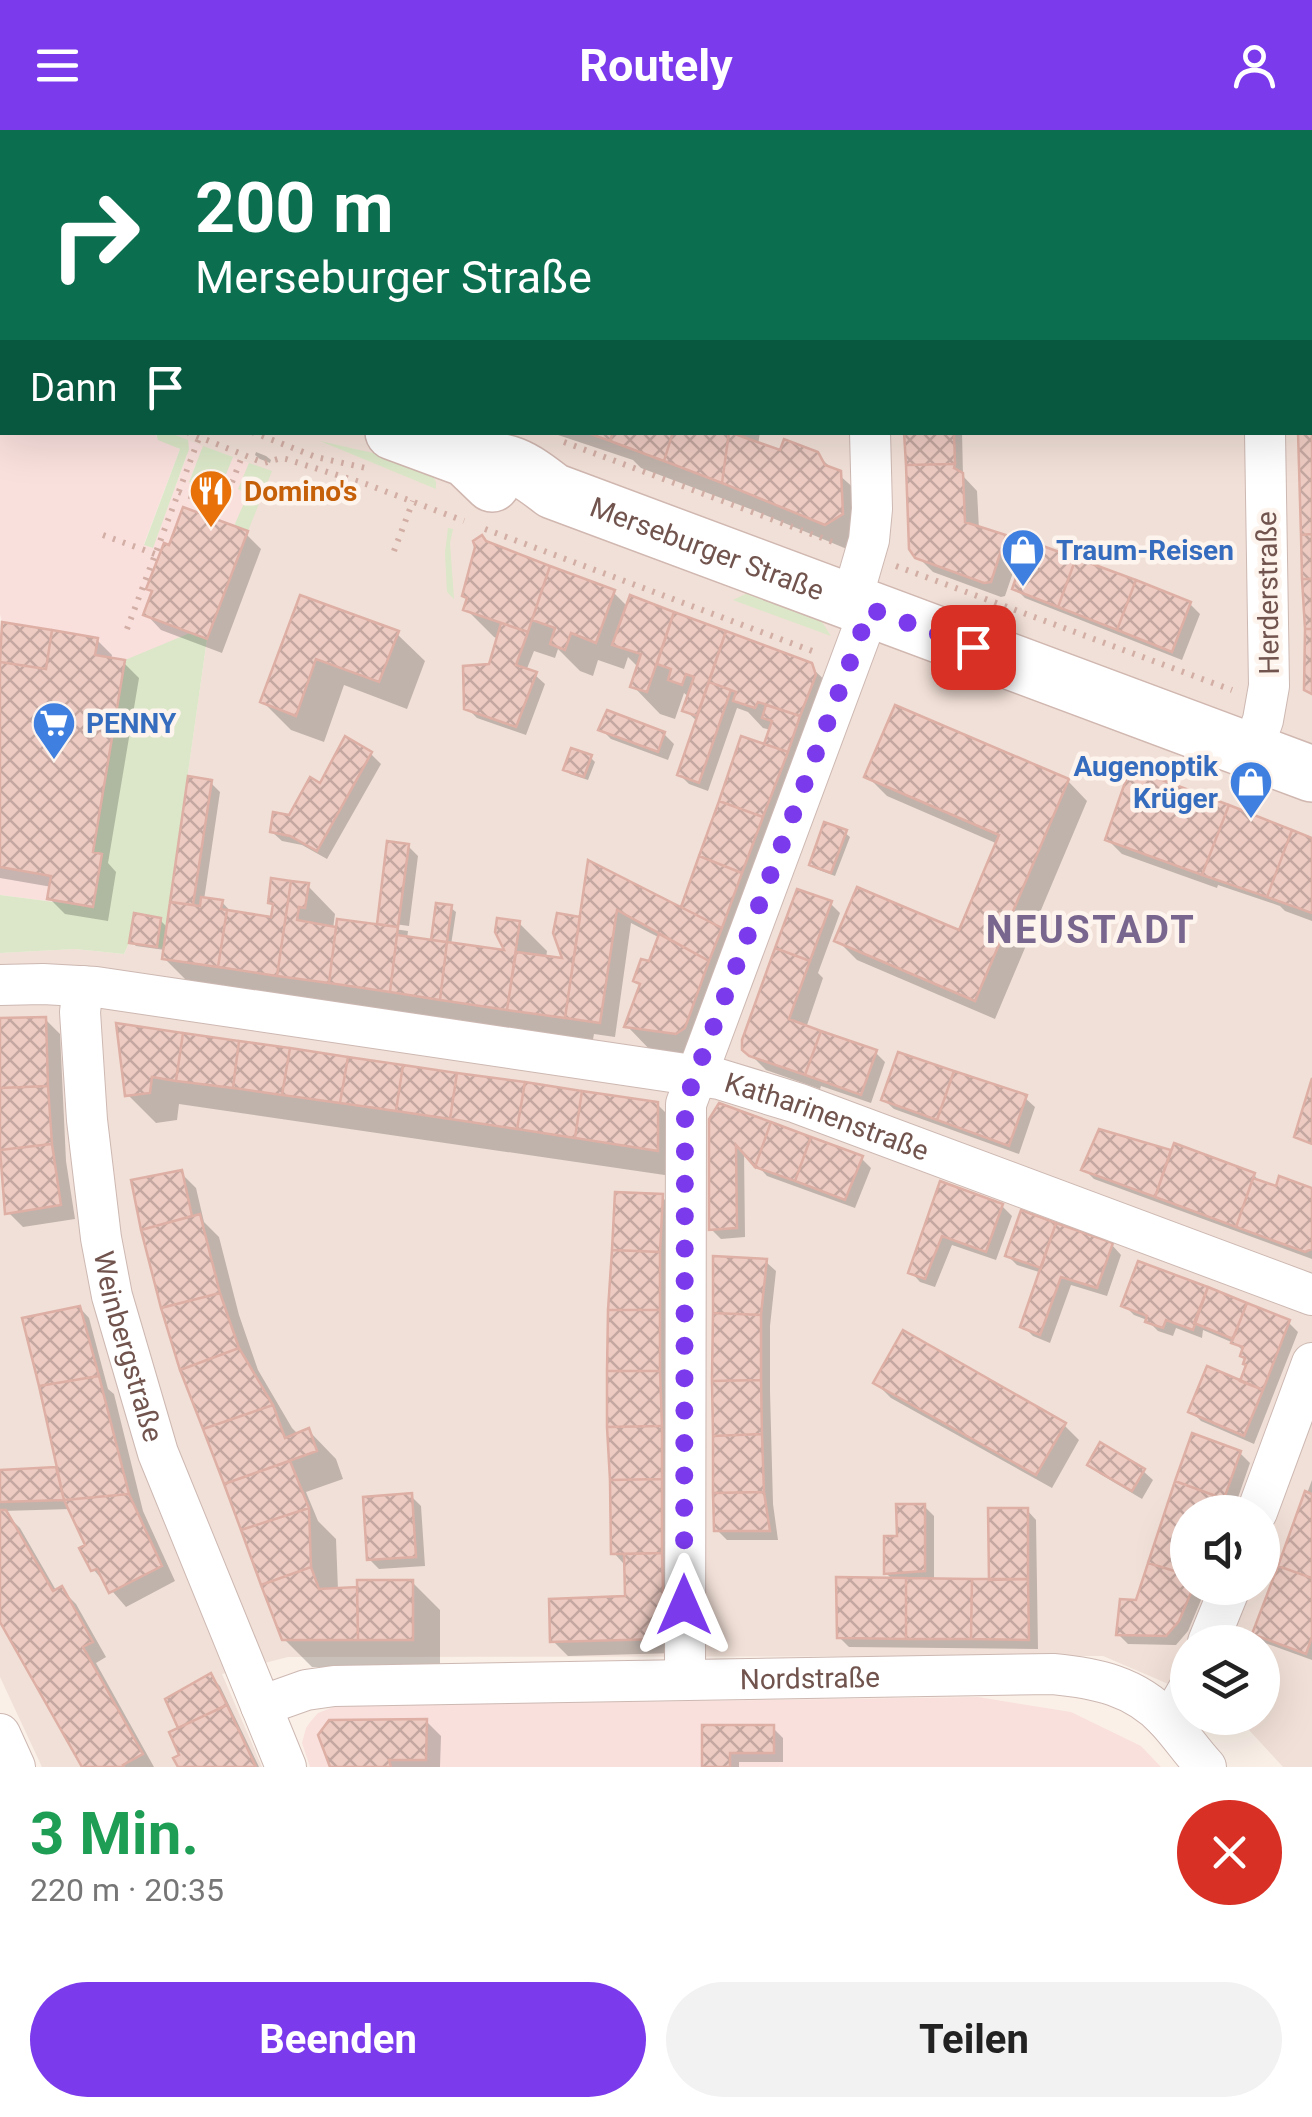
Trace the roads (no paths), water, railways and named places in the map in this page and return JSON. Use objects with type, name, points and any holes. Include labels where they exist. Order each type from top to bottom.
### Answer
[{"type":"main road","name":"Merseburger Straße","points":[[401,435],[466,460],[493,458],[528,471],[554,465],[862,588],[1260,727],[1312,774]]},
{"type":"street","points":[[684,1680],[686,1104],[862,588],[872,509],[870,435]]},
{"type":"street","name":"Herderstraße","points":[[1260,727],[1269,658],[1265,435]]},
{"type":"street","points":[[0,985],[83,986]]},
{"type":"street","name":"Katharinenstraße","points":[[83,986],[696,1075],[742,1085],[1312,1295]]},
{"type":"street","name":"Weinbergstraße","points":[[83,986],[81,1032],[87,1120],[100,1238],[112,1296],[158,1453],[286,1767]]},
{"type":"street","points":[[1263,1495],[1312,1362]]},
{"type":"street","name":"Nordstraße","points":[[261,1706],[320,1687],[1053,1674],[1098,1680],[1123,1687],[1150,1703],[1170,1704]]},
{"type":"street","points":[[0,1734],[15,1767]]},
{"type":"street","name":"Nordstraße","points":[[1191,1735],[1206,1767]]},
{"type":"place","name":"Domino's","points":[[211,529]]},
{"type":"place","name":"Traum-Reisen","points":[[1023,588]]},
{"type":"place","name":"PENNY","points":[[54,761]]},
{"type":"place","name":"Augenoptik Krüger","points":[[1251,820]]},
{"type":"district","name":"NEUSTADT","points":[[1091,930]]}]
